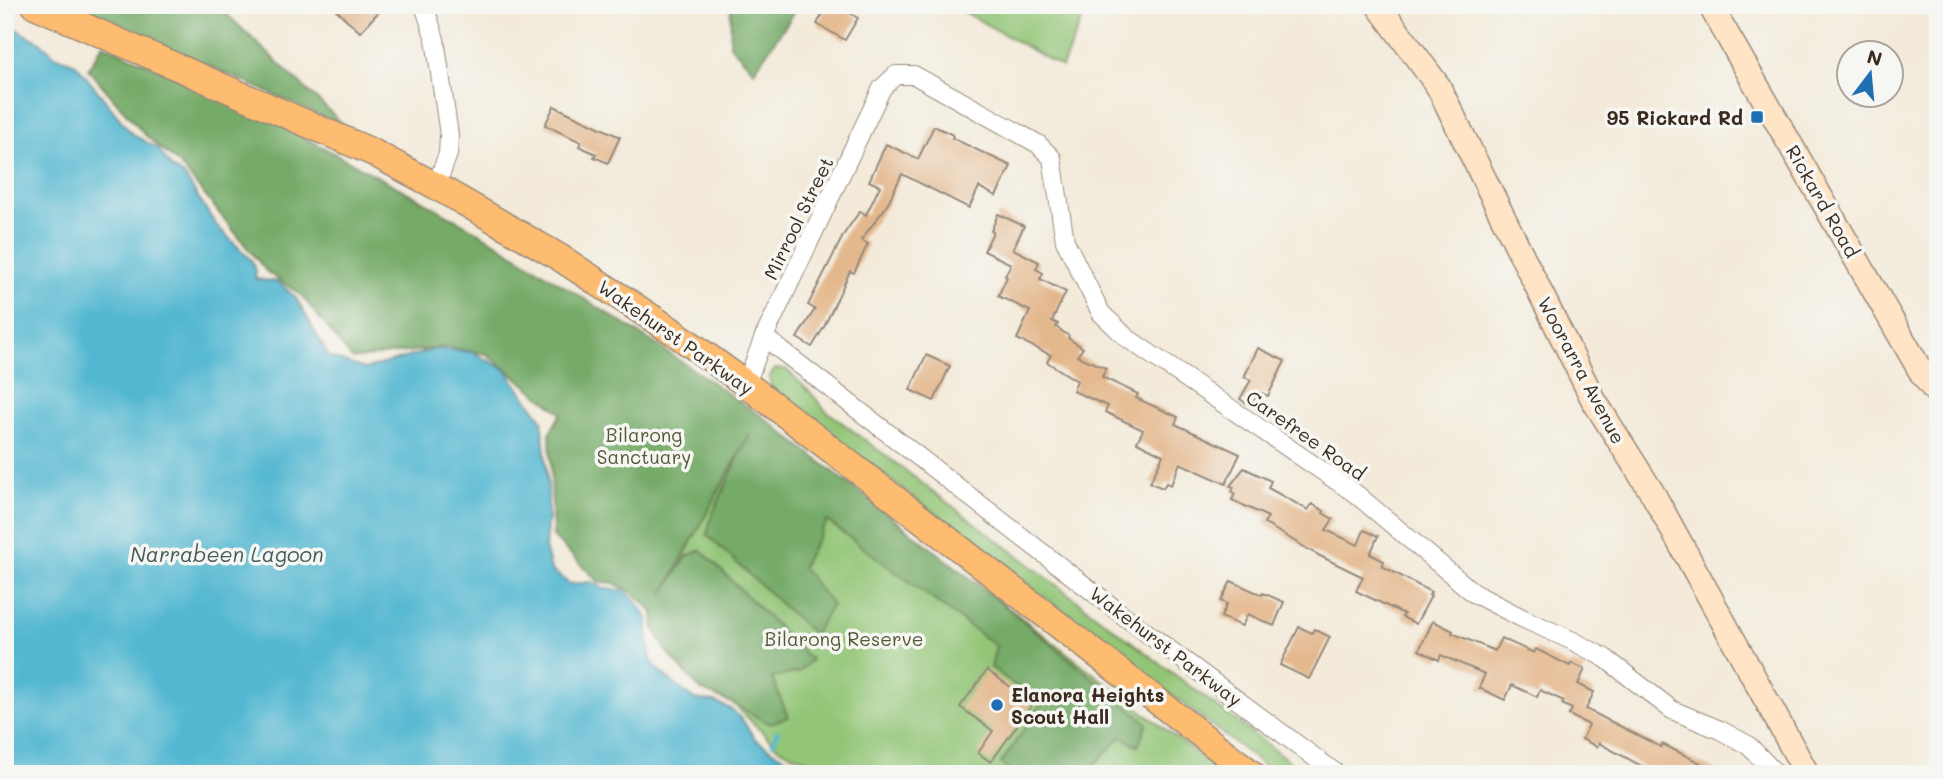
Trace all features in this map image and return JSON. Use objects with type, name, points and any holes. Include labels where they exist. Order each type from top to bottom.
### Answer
[{"type":"main road","name":"Wakehurst Parkway","points":[[35,5],[372,152],[559,257],[672,331],[746,384],[1252,774]]},
{"type":"street","points":[[424,5],[435,39],[449,135],[448,154],[436,186]]},
{"type":"street","name":"Woorarra Avenue","points":[[1378,5],[1437,86],[1593,399],[1653,494],[1807,774]]},
{"type":"street","name":"Rickard Road","points":[[1710,5],[1923,375],[1938,394]]},
{"type":"street","name":"Mirrool Street","points":[[746,384],[764,337],[882,88],[896,75]]},
{"type":"street","name":"Carefree Road","points":[[896,75],[914,75],[1038,144],[1052,158],[1065,241],[1101,313],[1126,338],[1356,494],[1475,594],[1605,658],[1672,710],[1748,745],[1776,774]]},
{"type":"street","name":"Wakehurst Parkway","points":[[764,337],[1113,607],[1337,774]]},
{"type":"green space","points":[[72,5],[200,5],[220,8],[346,127]]},
{"type":"green space","points":[[731,5],[795,5],[794,13],[754,71],[730,45]]},
{"type":"green space","points":[[952,5],[1088,5],[1062,67]]},
{"type":"green space","name":"Bilarong Sanctuary","points":[[103,44],[272,120],[423,201],[495,242],[654,343],[760,415],[1014,613],[1147,723],[1138,746],[1121,737],[1085,774],[1012,774],[1001,763],[1041,705],[991,667],[996,646],[827,521],[802,567],[832,605],[814,635],[707,535],[712,515],[750,433],[663,594],[687,556],[701,550],[811,660],[799,672],[772,678],[788,717],[769,724],[734,704],[701,690],[666,651],[654,628],[653,612],[635,594],[614,583],[599,582],[553,537],[550,433],[561,413],[487,354],[446,347],[352,359],[301,295],[267,272],[181,166],[143,133],[88,69]]},
{"type":"green space","points":[[775,369],[786,369],[824,409],[1306,774],[1275,774],[772,389],[769,378]]},
{"type":"green space","name":"Bilarong Reserve","points":[[760,415],[1223,774],[839,774],[778,748],[734,704],[701,690],[666,651],[654,628],[653,613]]},
{"type":"water","name":"Narrabeen Lagoon","points":[[5,22],[39,41],[55,56],[76,64],[132,134],[157,148],[171,167],[185,177],[216,225],[252,261],[256,271],[255,279],[278,282],[296,298],[329,357],[365,369],[436,349],[472,352],[505,369],[542,419],[548,487],[545,547],[551,570],[570,584],[592,582],[604,589],[622,590],[633,597],[648,618],[651,660],[658,670],[694,699],[715,702],[729,708],[741,718],[755,739],[776,753],[795,762],[824,768],[837,774],[5,774]]},
{"type":"building","points":[[331,5],[385,5],[360,32]]},
{"type":"building","points":[[828,5],[836,5],[858,18],[845,40],[817,24]]},
{"type":"building","points":[[554,106],[620,137],[608,163],[579,146],[581,142],[545,125]]},
{"type":"building","points":[[934,126],[953,135],[952,138],[1011,166],[996,196],[979,187],[969,208],[902,174],[886,207],[861,240],[868,244],[854,273],[850,271],[812,347],[797,338],[815,309],[808,305],[844,234],[860,211],[866,215],[880,186],[869,181],[886,144],[918,159]]},
{"type":"building","points":[[998,214],[1024,226],[1013,249],[1039,262],[1036,269],[1043,273],[1040,279],[1066,292],[1052,321],[1058,324],[1056,327],[1069,336],[1068,338],[1083,348],[1077,356],[1106,368],[1102,377],[1138,394],[1136,398],[1178,417],[1175,424],[1240,454],[1226,484],[1180,463],[1171,485],[1166,483],[1163,488],[1150,483],[1163,455],[1137,442],[1143,430],[1105,412],[1108,406],[1073,391],[1077,381],[1047,362],[1051,355],[1017,339],[1030,311],[998,296],[1011,264],[984,251]]},
{"type":"building","points":[[1258,348],[1285,361],[1268,396],[1259,392],[1251,406],[1240,399],[1251,380],[1244,377]]},
{"type":"building","points":[[926,355],[950,366],[934,401],[910,390]]},
{"type":"building","points":[[1244,468],[1271,481],[1268,488],[1308,510],[1312,504],[1324,511],[1323,513],[1333,519],[1326,530],[1358,545],[1364,530],[1378,536],[1370,554],[1384,561],[1382,566],[1431,592],[1416,624],[1402,617],[1404,614],[1356,591],[1363,577],[1318,555],[1264,523],[1268,517],[1232,500],[1235,493],[1232,492],[1234,487],[1230,486]]},
{"type":"building","points":[[1231,581],[1284,602],[1274,626],[1248,614],[1242,626],[1221,617],[1227,604],[1221,601]]},
{"type":"building","points":[[1433,621],[1453,631],[1452,633],[1495,651],[1501,638],[1534,653],[1536,649],[1570,666],[1571,663],[1585,669],[1578,684],[1594,692],[1586,709],[1661,747],[1662,744],[1723,774],[1648,774],[1649,770],[1599,743],[1597,747],[1582,739],[1589,725],[1569,715],[1572,709],[1562,704],[1564,701],[1540,690],[1537,697],[1512,685],[1505,700],[1479,688],[1485,674],[1441,655],[1439,660],[1419,650]]},
{"type":"building","points":[[1299,627],[1312,633],[1314,629],[1330,637],[1309,679],[1280,665]]},
{"type":"building","name":"Elanora Heights Scout Hall","points":[[987,670],[1033,703],[991,762],[978,753],[993,731],[960,707]]},
{"type":"waterway","points":[[773,743],[777,732]]},
{"type":"place","name":"95 Rickard Rd","points":[[1757,117]]},
{"type":"place","name":"Elanora Heights Scout Hall","points":[[997,705]]}]
